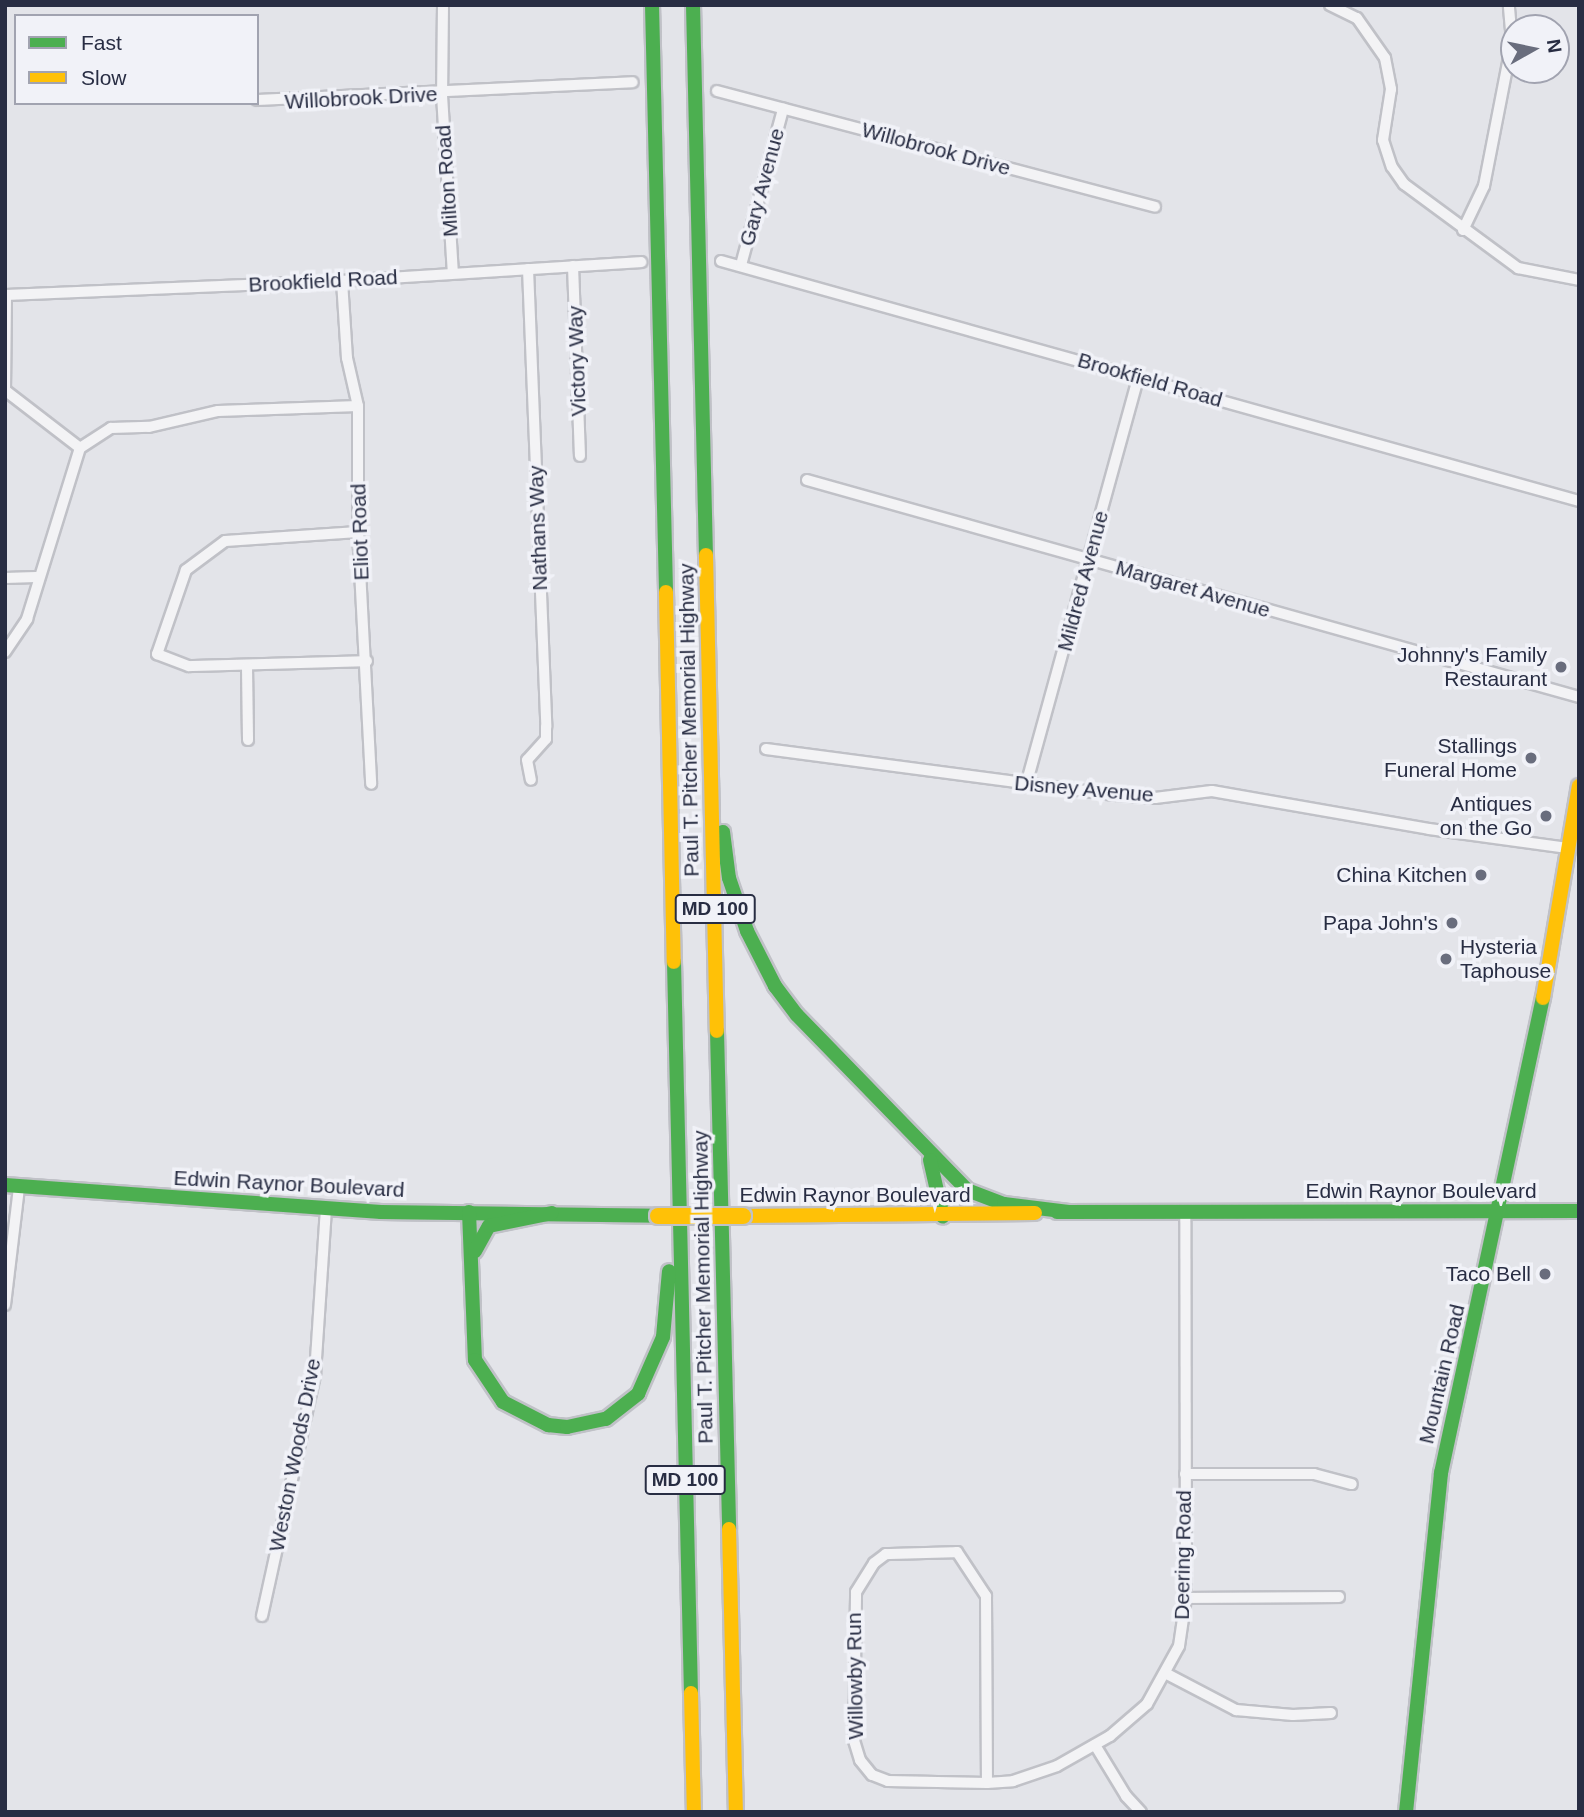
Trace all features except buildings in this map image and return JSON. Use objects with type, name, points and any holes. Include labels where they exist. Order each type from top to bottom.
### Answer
[{"type":"main road","name":"Paul T. Pitcher Memorial Highway","points":[[652,5],[676,1149],[694,1812]]},
{"type":"main road","name":"Paul T. Pitcher Memorial Highway","points":[[693,5],[736,1812]]},
{"type":"main road","points":[[705,482],[721,806],[737,906],[775,986],[925,1151],[982,1198],[1069,1212]]},
{"type":"main road","name":"Mountain Road","points":[[1406,1812],[1441,1473],[1542,1005],[1573,847],[1579,786]]},
{"type":"main road","points":[[469,1212],[473,1275],[472,1341],[475,1360],[491,1390],[517,1413],[548,1425],[567,1427],[606,1419],[638,1394],[661,1347],[676,1149]]},
{"type":"main road","points":[[925,1151],[938,1181],[943,1217]]},
{"type":"main road","name":"Edwin Raynor Boulevard","points":[[12,1186],[326,1209],[659,1216],[943,1217],[1069,1212],[1185,1214],[1579,1211]]},
{"type":"main road","points":[[473,1275],[476,1244],[489,1226],[552,1213]]},
{"type":"street","name":"Milton Road","points":[[443,5],[442,95],[453,273]]},
{"type":"street","points":[[1330,5],[1357,18],[1385,58],[1391,89],[1383,140],[1392,167],[1420,199],[1518,268],[1579,280]]},
{"type":"street","points":[[1463,230],[1485,186],[1512,42],[1508,5]]},
{"type":"street","name":"Willobrook Drive","points":[[259,100],[442,95],[633,82]]},
{"type":"street","name":"Willobrook Drive","points":[[717,91],[1155,207]]},
{"type":"street","name":"Gary Avenue","points":[[741,265],[783,109]]},
{"type":"street","name":"Brookfield Road","points":[[6,295],[342,281],[641,261]]},
{"type":"street","name":"Brookfield Road","points":[[721,261],[1579,501]]},
{"type":"street","name":"Victory Way","points":[[573,266],[580,456]]},
{"type":"street","name":"Nathans Way","points":[[528,269],[546,727],[546,739],[527,760],[531,780]]},
{"type":"street","name":"Eliot Road","points":[[342,281],[347,358],[358,406],[358,532],[367,661],[371,784]]},
{"type":"street","points":[[6,295],[6,391],[80,448]]},
{"type":"street","name":"Mildred Avenue","points":[[1026,785],[1138,377]]},
{"type":"street","points":[[5,652],[26,619],[36,578],[80,448],[111,428],[149,427],[218,411],[358,406]]},
{"type":"street","name":"Margaret Avenue","points":[[807,480],[1579,697]]},
{"type":"street","points":[[358,532],[225,541],[186,570],[157,654],[189,666],[247,667],[367,661]]},
{"type":"street","points":[[5,578],[36,578]]},
{"type":"street","points":[[247,667],[248,740]]},
{"type":"street","name":"Disney Avenue","points":[[766,749],[1026,785],[1154,799],[1212,791],[1573,847]]},
{"type":"street","points":[[5,1305],[12,1186]]},
{"type":"street","name":"Weston Woods Drive","points":[[262,1616],[315,1374],[326,1209]]},
{"type":"street","name":"Deering Road","points":[[986,1783],[1013,1780],[1057,1766],[1095,1745],[1136,1716],[1167,1674],[1181,1635],[1186,1598],[1185,1214]]},
{"type":"street","points":[[1185,1474],[1314,1474],[1352,1484]]},
{"type":"street","name":"Willowby Run","points":[[957,1552],[986,1596],[986,1783],[888,1781],[872,1775],[860,1760],[854,1740],[854,1600],[874,1563],[886,1554],[957,1552]]},
{"type":"street","points":[[1186,1598],[1339,1597]]},
{"type":"street","points":[[1167,1674],[1236,1710],[1293,1715],[1331,1713]]},
{"type":"street","points":[[1095,1745],[1126,1796],[1141,1812]]},
{"type":"traffic: fast","points":[[652,5],[666,592]]},
{"type":"traffic: fast","points":[[693,5],[706,555]]},
{"type":"traffic: fast","points":[[723,832],[729,878],[747,931],[775,986],[797,1015],[967,1190],[1004,1204],[1069,1212]]},
{"type":"traffic: fast","points":[[674,962],[691,1693]]},
{"type":"traffic: fast","points":[[1406,1812],[1441,1473],[1543,998]]},
{"type":"traffic: fast","points":[[717,1031],[729,1529]]},
{"type":"traffic: fast","points":[[930,1160],[943,1217]]},
{"type":"traffic: fast","points":[[5,1185],[381,1212],[658,1216]]},
{"type":"traffic: fast","points":[[1057,1212],[1579,1211]]},
{"type":"traffic: fast","points":[[469,1212],[475,1360],[503,1402],[548,1425],[567,1427],[606,1419],[638,1394],[663,1337],[669,1271]]},
{"type":"traffic: fast","points":[[475,1251],[489,1226],[552,1213]]},
{"type":"traffic: slow","points":[[706,555],[717,1031]]},
{"type":"traffic: slow","points":[[666,592],[674,962]]},
{"type":"traffic: slow","points":[[1543,998],[1579,786]]},
{"type":"traffic: slow","points":[[743,1216],[1035,1213]]},
{"type":"traffic: slow","points":[[658,1216],[743,1216]]},
{"type":"traffic: slow","points":[[729,1529],[736,1812]]},
{"type":"traffic: slow","points":[[691,1693],[694,1812]]},
{"type":"place","name":"Johnny's Family Restaurant","points":[[1561,667]]},
{"type":"place","name":"Stallings Funeral Home","points":[[1531,758]]},
{"type":"place","name":"Antiques on the Go","points":[[1546,816]]},
{"type":"place","name":"China Kitchen","points":[[1481,875]]},
{"type":"place","name":"Papa John's","points":[[1452,923]]},
{"type":"place","name":"Hysteria Taphouse","points":[[1446,959]]},
{"type":"place","name":"Taco Bell","points":[[1545,1274]]}]
